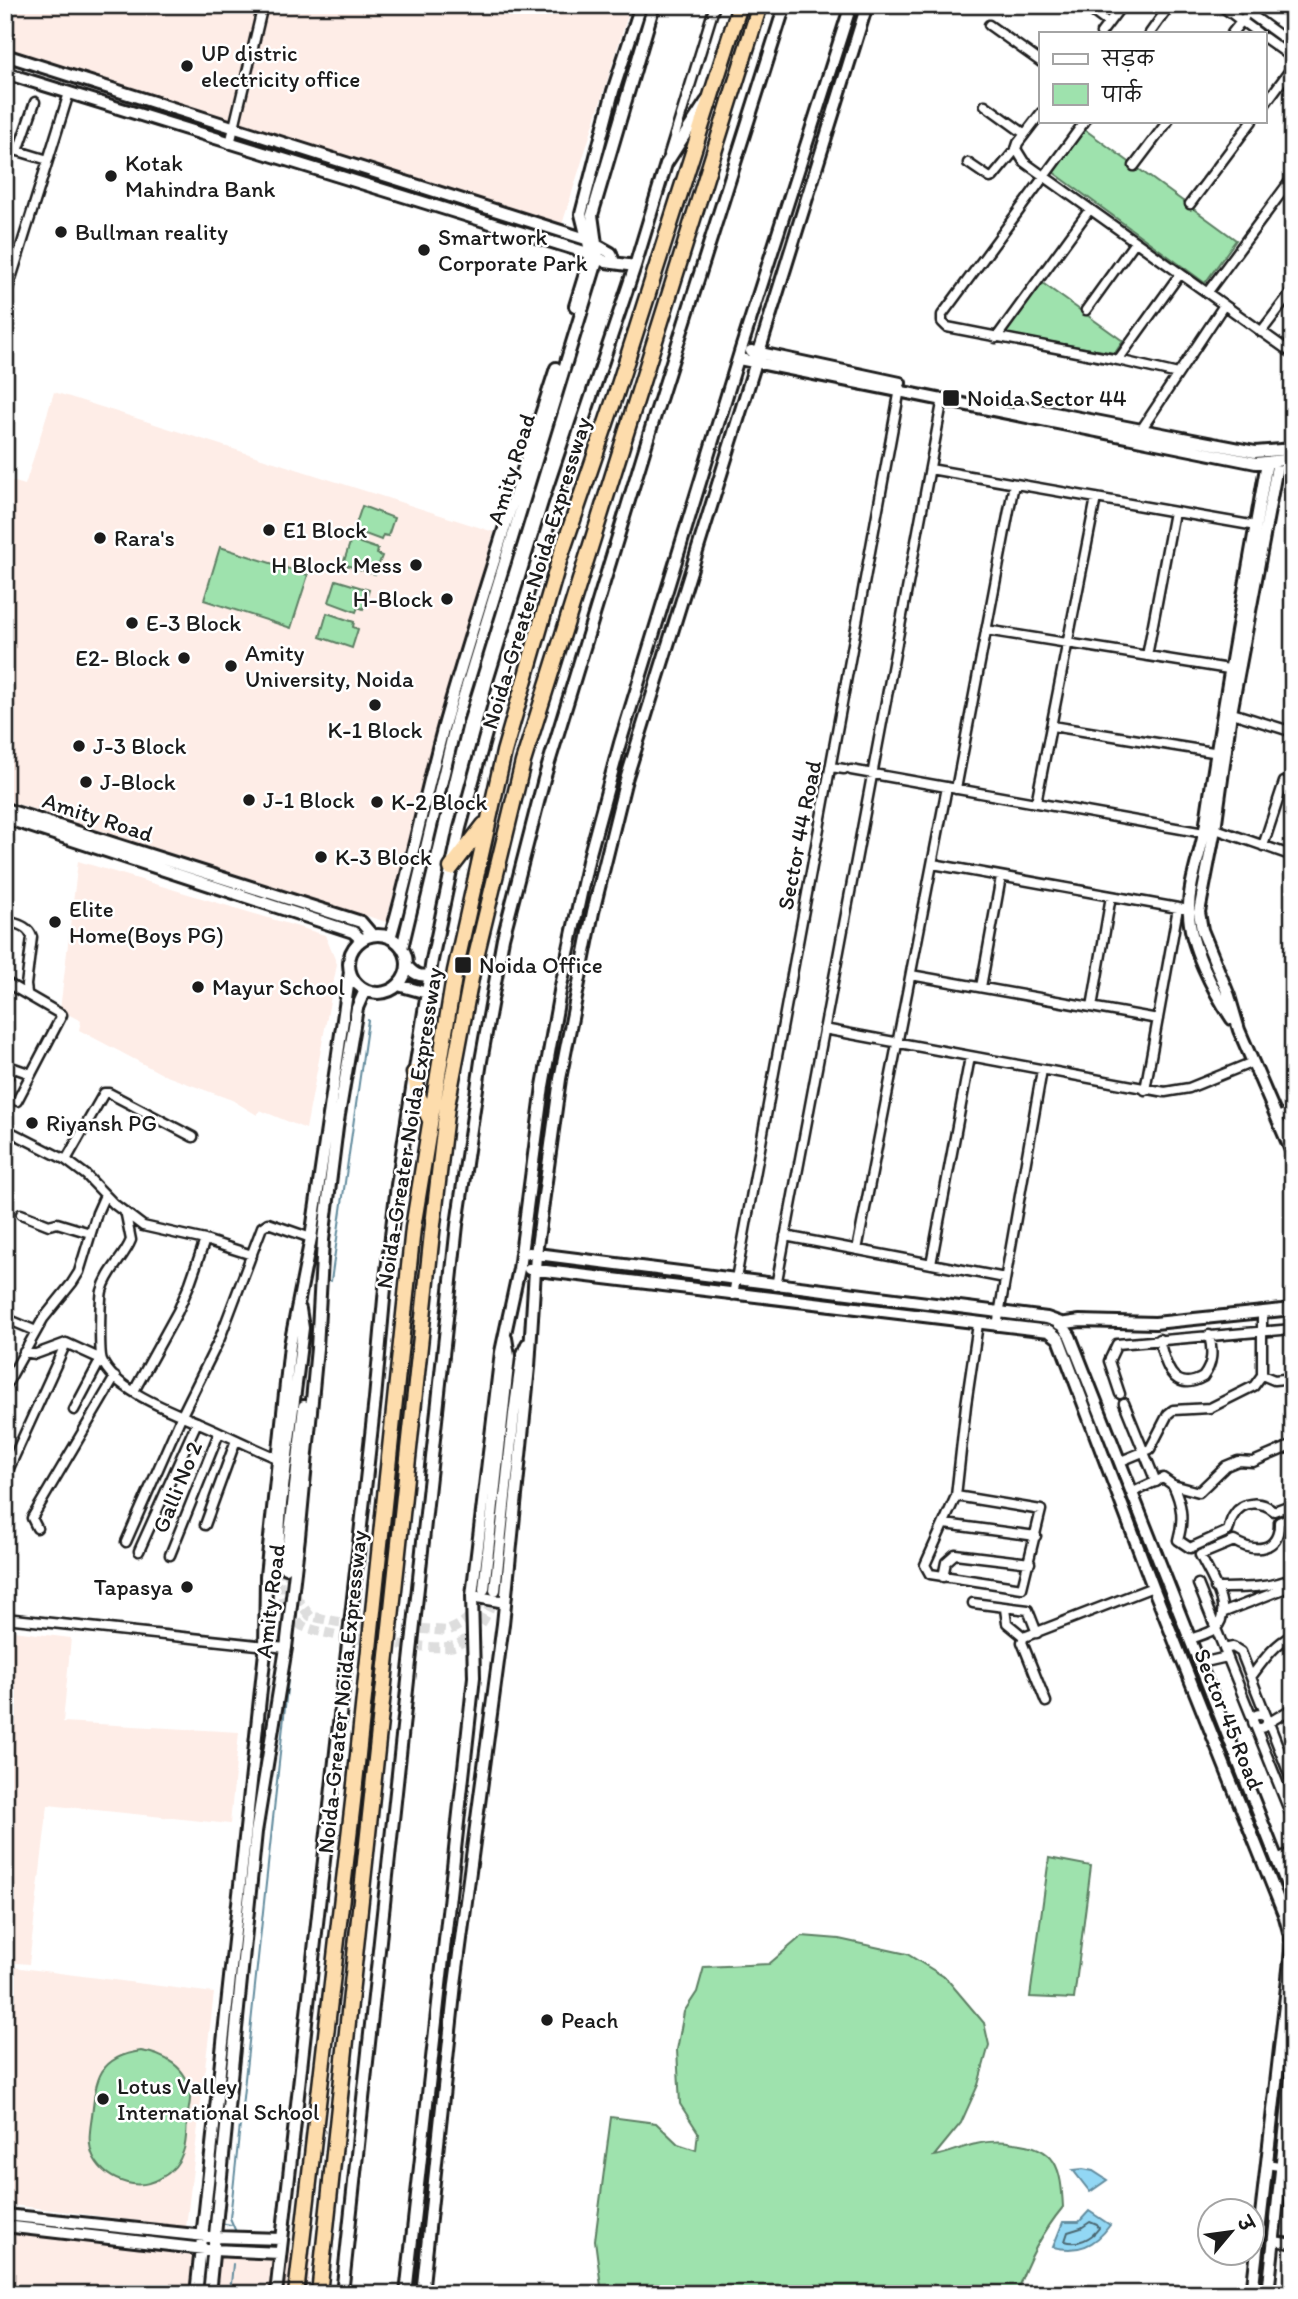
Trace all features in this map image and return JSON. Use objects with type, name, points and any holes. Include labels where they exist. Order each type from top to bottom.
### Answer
[{"type":"highway","name":"Noida-Greater Noida Expressway","points":[[296,2294],[360,1739],[413,1228],[455,971],[504,752],[559,561],[616,394],[740,5]]},
{"type":"highway","name":"Noida-Greater Noida Expressway","points":[[319,2294],[432,1233],[447,1106],[472,973],[523,762],[760,5]]},
{"type":"highway","points":[[451,868],[487,820]]},
{"type":"highway","points":[[414,1073],[419,1097],[430,1121]]},
{"type":"street","points":[[230,144],[263,5]]},
{"type":"street","name":"Amity Road","points":[[402,948],[457,718],[594,256],[581,214],[613,91],[641,5]]},
{"type":"street","name":"Amity Road","points":[[591,241],[592,215],[654,5]]},
{"type":"street","points":[[276,2294],[374,1412],[385,1288],[429,975],[451,868],[499,686],[551,517],[635,266],[715,5]]},
{"type":"street","points":[[342,2294],[458,1214],[481,1060],[503,939],[544,779],[652,425],[785,5]]},
{"type":"street","points":[[407,2294],[474,1677],[472,1596],[501,1352],[519,1269],[543,1086],[561,986],[588,861],[620,743],[851,5]]},
{"type":"street","points":[[422,2294],[455,1984],[505,1602],[531,1335],[534,1270],[560,1079],[593,912],[625,783],[867,5]]},
{"type":"street","points":[[1084,5],[1108,23]]},
{"type":"street","points":[[1102,32],[1122,5]]},
{"type":"street","points":[[1151,32],[1170,5]]},
{"type":"street","points":[[1220,5],[1257,32]]},
{"type":"street","points":[[1238,5],[1293,45]]},
{"type":"street","points":[[1233,32],[1248,12]]},
{"type":"street","points":[[989,24],[1039,61]]},
{"type":"street","points":[[1266,39],[1293,58]]},
{"type":"street","points":[[5,55],[236,126],[591,241],[611,253],[614,263]]},
{"type":"street","points":[[1266,103],[1293,66]]},
{"type":"street","points":[[5,73],[594,256],[606,262],[635,266]]},
{"type":"street","points":[[666,164],[713,91]]},
{"type":"street","points":[[5,298],[69,93]]},
{"type":"street","points":[[18,151],[35,103]]},
{"type":"street","points":[[985,105],[1025,134]]},
{"type":"street","points":[[968,163],[990,178],[993,177],[1039,116]]},
{"type":"street","points":[[1085,122],[942,316],[942,322],[947,327],[996,338],[1178,374]]},
{"type":"street","points":[[1134,166],[1167,122]]},
{"type":"street","points":[[1190,204],[1251,122]]},
{"type":"street","points":[[248,150],[253,132]]},
{"type":"street","points":[[5,147],[48,160]]},
{"type":"street","points":[[1016,149],[1024,162],[1293,354]]},
{"type":"street","points":[[1207,293],[1293,177]]},
{"type":"street","points":[[996,338],[1090,209]]},
{"type":"street","points":[[1086,310],[1135,242]]},
{"type":"street","name":"Amity Road","points":[[390,938],[444,725],[491,564],[594,256]]},
{"type":"street","points":[[1118,360],[1181,274]]},
{"type":"street","points":[[1261,332],[1293,290]]},
{"type":"street","points":[[1141,430],[1224,305]]},
{"type":"street","points":[[740,354],[1255,452],[1293,449]]},
{"type":"street","points":[[900,386],[943,398],[1256,463],[1293,459]]},
{"type":"street","name":"Sector 44 Road","points":[[733,1294],[900,386]]},
{"type":"street","points":[[776,1286],[943,398]]},
{"type":"street","points":[[1234,670],[1256,526],[1272,462]]},
{"type":"street","points":[[1272,462],[1226,712],[1208,829],[1199,912],[1202,930],[1229,996],[1239,1030],[1293,1155]]},
{"type":"street","points":[[930,469],[1256,526]]},
{"type":"street","points":[[857,1250],[933,864],[986,630],[1014,484]]},
{"type":"street","points":[[1036,803],[1096,498]]},
{"type":"street","points":[[1147,656],[1174,512]]},
{"type":"street","points":[[986,630],[1234,670]]},
{"type":"street","points":[[1226,712],[1293,732]]},
{"type":"street","points":[[1052,726],[1220,754]]},
{"type":"street","points":[[831,767],[1036,803],[1208,829],[1293,856]]},
{"type":"street","points":[[1263,846],[1284,782]]},
{"type":"street","name":"Amity Road","points":[[5,809],[361,922],[367,938]]},
{"type":"street","name":"Amity Road","points":[[5,818],[367,938]]},
{"type":"street","points":[[1144,1090],[1184,909],[1208,829]]},
{"type":"street","points":[[933,864],[1184,909]]},
{"type":"street","points":[[981,988],[1001,877]]},
{"type":"street","points":[[1092,1007],[1111,896]]},
{"type":"street","points":[[1184,909],[1201,958],[1220,1000],[1239,1030]]},
{"type":"street","points":[[5,920],[25,927],[32,937],[27,993]]},
{"type":"street","points":[[367,938],[390,938],[402,948],[407,959],[402,980],[384,993],[372,993],[365,989],[354,980],[350,971],[350,958],[354,948],[367,938]]},
{"type":"street","points":[[407,966],[412,973],[421,977],[429,975]]},
{"type":"street","name":"Amity Road","points":[[207,2249],[202,2236],[265,1645],[266,1576],[277,1458],[290,1345],[311,1238],[350,971]]},
{"type":"street","points":[[911,975],[1158,1019]]},
{"type":"street","points":[[5,982],[62,1015],[17,1101]]},
{"type":"street","points":[[398,985],[426,993]]},
{"type":"street","name":"Amity Road","points":[[207,2249],[216,2227],[256,1832],[286,1648],[299,1537],[323,1240],[337,1127],[357,1008],[365,989]]},
{"type":"street","points":[[824,1029],[1144,1090],[1175,1092],[1253,1062]]},
{"type":"street","points":[[930,1264],[970,1056]]},
{"type":"street","points":[[5,1080],[14,1068],[31,1074]]},
{"type":"street","points":[[997,1326],[1042,1070]]},
{"type":"street","points":[[66,1160],[104,1093],[109,1093],[194,1137]]},
{"type":"street","points":[[1277,1117],[1293,1111]]},
{"type":"street","points":[[5,1129],[66,1160],[86,1175],[126,1215],[143,1226],[205,1240],[252,1255]]},
{"type":"street","points":[[5,1387],[36,1331],[79,1272],[105,1195]]},
{"type":"street","points":[[20,1214],[49,1225],[57,1223],[90,1233]]},
{"type":"street","points":[[74,1410],[101,1359],[102,1290],[131,1240],[126,1215]]},
{"type":"street","points":[[125,1542],[220,1338],[264,1224],[268,1223],[311,1238]]},
{"type":"street","points":[[785,1236],[1005,1278]]},
{"type":"street","points":[[134,1391],[178,1311],[205,1240]]},
{"type":"street","points":[[521,1253],[1047,1318],[1060,1323],[1154,1323],[1293,1309]]},
{"type":"street","points":[[519,1269],[997,1326],[1060,1336]]},
{"type":"street","points":[[298,1301],[303,1328],[281,1504],[282,1568],[312,1332],[318,1310]]},
{"type":"street","points":[[1121,1461],[1144,1453],[1152,1447],[1172,1410],[1210,1408],[1254,1386],[1262,1375],[1262,1313]]},
{"type":"street","points":[[5,1318],[36,1331]]},
{"type":"street","points":[[1060,1323],[1060,1336]]},
{"type":"street","points":[[1060,1323],[1060,1336]]},
{"type":"street","points":[[956,1496],[1039,1508],[1042,1513],[1024,1586],[1019,1588],[943,1577],[930,1574],[925,1565],[956,1496],[978,1324]]},
{"type":"street","points":[[1120,1394],[1109,1361],[1114,1346],[1120,1343],[1293,1329]]},
{"type":"street","points":[[505,1331],[509,1356],[489,1590],[522,1356],[531,1335]]},
{"type":"street","points":[[1159,1339],[1168,1369],[1174,1377],[1189,1381],[1198,1380],[1207,1373],[1212,1358],[1209,1335]]},
{"type":"street","name":"Sector 45 Road","points":[[1060,1336],[1121,1461],[1293,1900]]},
{"type":"street","name":"Sector 45 Road","points":[[1060,1336],[1153,1587],[1285,1917],[1292,1943],[1252,2294]]},
{"type":"street","points":[[5,1477],[66,1343]]},
{"type":"street","points":[[24,1352],[36,1354],[66,1343],[101,1359],[115,1377],[134,1391],[181,1417],[277,1458]]},
{"type":"street","points":[[1262,1375],[1274,1380],[1293,1378]]},
{"type":"street","points":[[37,1528],[32,1518],[115,1377]]},
{"type":"street","points":[[1124,1403],[1156,1482]]},
{"type":"street","points":[[139,1550],[197,1422]]},
{"type":"street","name":"Galli No 2","points":[[170,1555],[219,1433]]},
{"type":"street","points":[[205,1525],[236,1440]]},
{"type":"street","points":[[1133,1492],[1163,1478],[1173,1485],[1199,1492],[1226,1466],[1238,1461],[1253,1462],[1291,1449]]},
{"type":"street","points":[[1173,1485],[1182,1511],[1178,1540],[1190,1548],[1228,1531],[1231,1518],[1243,1506],[1256,1503],[1274,1511],[1293,1504]]},
{"type":"street","points":[[1190,1639],[1215,1629],[1222,1614],[1222,1603],[1200,1555],[1234,1541],[1252,1550],[1268,1545],[1278,1534],[1279,1522],[1293,1516]]},
{"type":"street","points":[[944,1524],[1036,1536]]},
{"type":"street","points":[[943,1577],[946,1562],[955,1555],[1030,1563]]},
{"type":"street","points":[[1215,1588],[1254,1588],[1277,1585],[1293,1578]]},
{"type":"street","points":[[1198,1584],[1293,1820]]},
{"type":"street","points":[[1024,1637],[1153,1587]]},
{"type":"street","points":[[1222,1614],[1286,1588]]},
{"type":"street","points":[[472,1596],[505,1602]]},
{"type":"street","points":[[972,1603],[1028,1610],[1037,1633]]},
{"type":"street","points":[[1005,1609],[1007,1623],[1024,1637]]},
{"type":"street","points":[[5,1618],[286,1648]]},
{"type":"street","points":[[1251,1677],[1277,1645],[1293,1635]]},
{"type":"street","points":[[1024,1637],[1023,1642],[1046,1702]]},
{"type":"street","points":[[1201,1663],[1233,1647],[1241,1652],[1293,1784]]},
{"type":"street","points":[[1254,1723],[1259,1728],[1263,1727],[1267,1720],[1293,1708]]},
{"type":"street","points":[[1277,1859],[1293,1852]]},
{"type":"street","points":[[1268,2294],[1287,2167],[1293,2056]]},
{"type":"street","points":[[1266,2164],[1287,2167]]},
{"type":"street","points":[[5,2215],[202,2236],[216,2227],[282,2239]]},
{"type":"street","points":[[5,2226],[207,2249],[280,2253]]},
{"type":"street","points":[[1274,2241],[1293,2244]]},
{"type":"street","points":[[196,2294],[207,2249]]},
{"type":"street","points":[[207,2249],[209,2294]]},
{"type":"shaded area","points":[[5,5],[631,5],[560,231],[5,57]]},
{"type":"shaded area","name":"Amity University, Noida","points":[[54,392],[494,532],[386,922],[5,800],[5,479],[25,485]]},
{"type":"shaded area","name":"Mayur School","points":[[78,861],[325,935],[337,964],[306,1129],[260,1110],[257,1115],[232,1100],[164,1075],[79,1030],[81,1021],[60,1010]]},
{"type":"shaded area","points":[[5,1630],[71,1638],[63,1722],[239,1732],[230,1824],[48,1805],[29,1964],[5,1962]]},
{"type":"shaded area","name":"Lotus Valley International School","points":[[5,1966],[214,1993],[186,2227],[5,2204]]},
{"type":"shaded area","points":[[5,2215],[312,2253],[307,2294],[5,2294]]},
{"type":"green space","points":[[1084,129],[1236,240],[1205,283],[1053,172]]},
{"type":"green space","points":[[1041,282],[1123,341],[1115,353],[1005,334]]},
{"type":"green space","points":[[362,506],[394,518],[388,536],[383,535],[381,540],[354,530]]},
{"type":"green space","points":[[351,540],[378,549],[377,554],[382,556],[375,574],[343,564]]},
{"type":"green space","points":[[220,547],[308,575],[291,628],[204,600]]},
{"type":"green space","points":[[336,580],[369,590],[363,609],[358,607],[356,612],[329,602]]},
{"type":"green space","points":[[327,613],[354,622],[353,627],[358,629],[352,648],[320,637]]},
{"type":"green space","points":[[1049,1858],[1091,1866],[1074,1999],[1030,1997]]},
{"type":"green space","points":[[802,1936],[839,1939],[907,1954],[946,1978],[984,2023],[989,2045],[978,2085],[961,2123],[934,2156],[980,2143],[1010,2142],[1040,2149],[1054,2162],[1061,2181],[1063,2207],[1035,2248],[1016,2294],[602,2294],[595,2240],[611,2117],[656,2123],[678,2144],[696,2150],[698,2132],[680,2104],[677,2050],[684,2012],[697,1992],[704,1967],[769,1964]]},
{"type":"green space","points":[[141,2051],[158,2055],[173,2063],[185,2076],[190,2099],[185,2144],[180,2160],[161,2178],[136,2184],[116,2179],[104,2171],[94,2158],[90,2137],[95,2091],[102,2072],[116,2058]]},
{"type":"water","points":[[1073,2170],[1093,2171],[1107,2180],[1090,2192]]},
{"type":"water","points":[[1089,2211],[1110,2225],[1098,2238],[1078,2248],[1053,2247],[1063,2222],[1079,2222]]},
{"type":"waterway","points":[[331,1281],[368,1020]]},
{"type":"waterway","points":[[236,2232],[230,2218],[289,1670]]},
{"type":"waterway","points":[[220,2223],[231,2225]]},
{"type":"waterway","points":[[230,2294],[233,2264]]},
{"type":"tunnel","points":[[277,1567],[286,1606],[301,1625],[351,1638],[402,1645],[443,1647],[462,1643],[480,1624],[494,1593]]},
{"type":"tunnel","points":[[286,1568],[297,1599],[310,1616],[338,1622],[447,1631],[471,1616],[483,1591]]},
{"type":"place","name":"UP distric electricity office","points":[[187,66]]},
{"type":"place","name":"Kotak Mahindra Bank","points":[[111,176]]},
{"type":"place","name":"Bullman reality","points":[[61,232]]},
{"type":"place","name":"Smartwork Corporate Park","points":[[424,250]]},
{"type":"place","name":"Noida Sector 44","points":[[951,398]]},
{"type":"place","name":"E1 Block","points":[[269,530]]},
{"type":"place","name":"Rara's","points":[[100,538]]},
{"type":"place","name":"H Block Mess","points":[[416,565]]},
{"type":"place","name":"H-Block","points":[[447,599]]},
{"type":"place","name":"E-3 Block","points":[[132,623]]},
{"type":"place","name":"E2- Block","points":[[184,658]]},
{"type":"place","name":"Amity University, Noida","points":[[231,666]]},
{"type":"place","name":"K-1 Block","points":[[375,705]]},
{"type":"place","name":"J-3 Block","points":[[79,746]]},
{"type":"place","name":"J-Block","points":[[86,782]]},
{"type":"place","name":"J-1 Block","points":[[249,800]]},
{"type":"place","name":"K-2 Block","points":[[377,802]]},
{"type":"place","name":"K-3 Block","points":[[321,857]]},
{"type":"place","name":"Elite Home(Boys PG)","points":[[55,922]]},
{"type":"place","name":"Noida Office","points":[[463,965]]},
{"type":"place","name":"Mayur School","points":[[198,987]]},
{"type":"place","name":"Riyansh PG","points":[[32,1123]]},
{"type":"place","name":"Tapasya","points":[[187,1587]]},
{"type":"place","name":"Peach","points":[[547,2020]]},
{"type":"place","name":"Lotus Valley International School","points":[[103,2099]]}]
